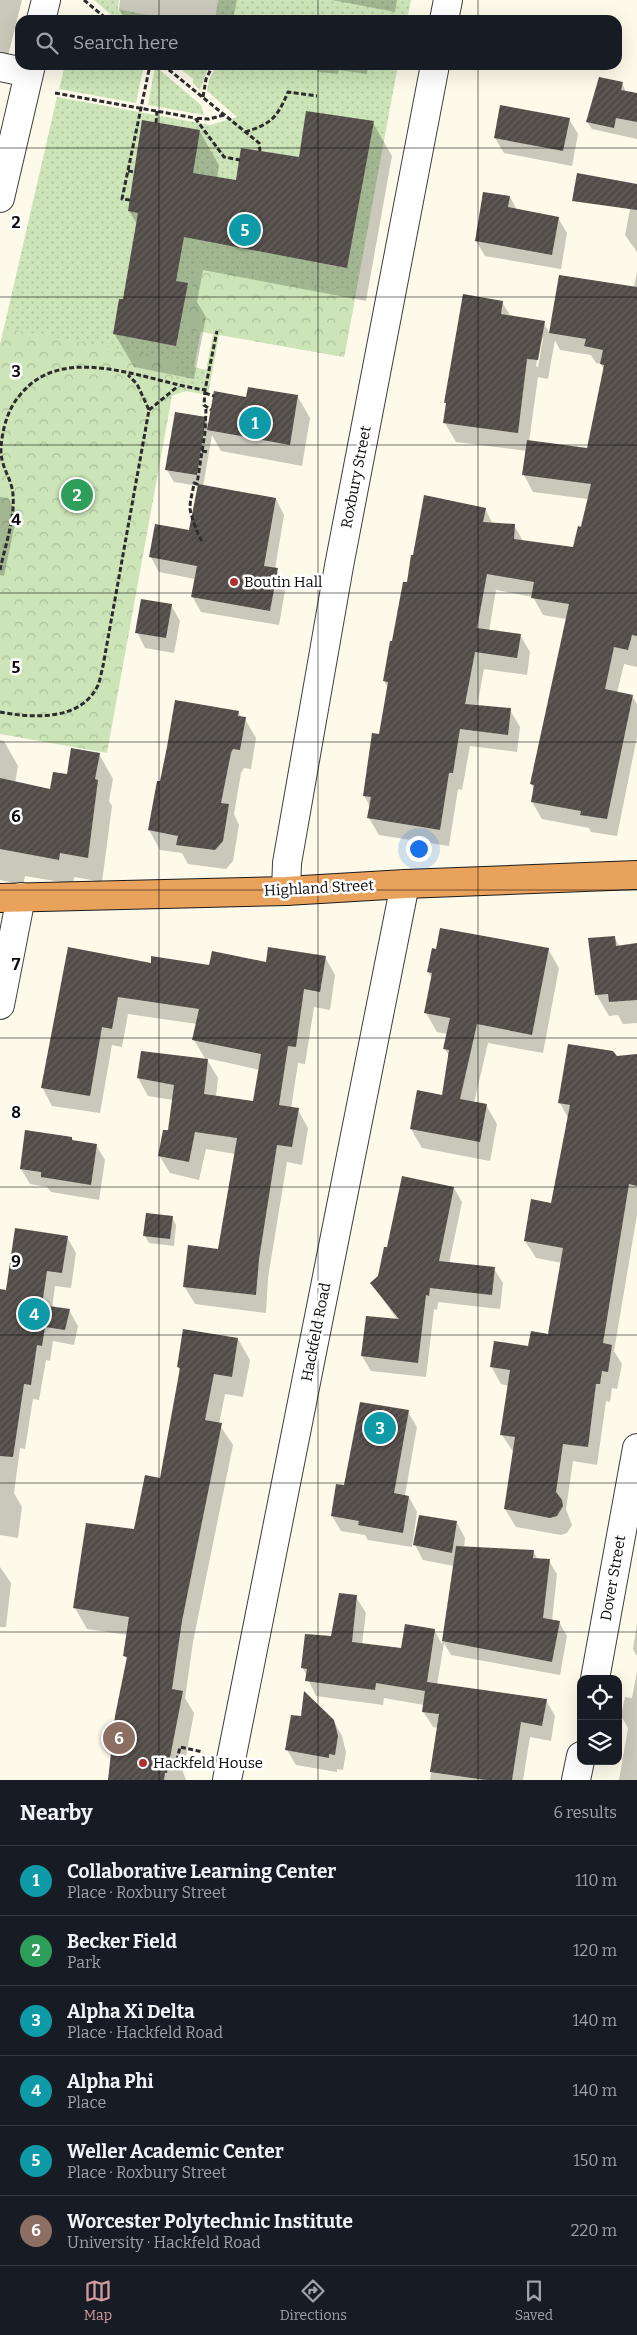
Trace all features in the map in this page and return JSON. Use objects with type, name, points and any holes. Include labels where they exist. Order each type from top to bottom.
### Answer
[{"type":"highway","name":"Highland Street","points":[[11,898],[286,891],[405,884],[637,876]]},
{"type":"street","points":[[42,15],[46,0]]},
{"type":"street","points":[[445,15],[448,0]]},
{"type":"street","points":[[0,67],[15,68]]},
{"type":"street","points":[[0,198],[30,70]]},
{"type":"street","name":"Roxbury Street","points":[[286,891],[287,863],[339,566],[434,70]]},
{"type":"street","name":"Hackfeld Road","points":[[227,1780],[405,884]]},
{"type":"street","points":[[0,1005],[11,898]]},
{"type":"street","name":"Dover Street","points":[[596,1675],[637,1448]]},
{"type":"street","points":[[576,1780],[579,1765]]},
{"type":"path","points":[[84,0],[102,15]]},
{"type":"path","points":[[130,200],[122,199],[149,70]]},
{"type":"path","points":[[169,70],[259,143],[260,151]]},
{"type":"path","points":[[203,98],[206,79],[210,70]]},
{"type":"path","points":[[245,132],[261,127],[274,119],[288,92],[317,96]]},
{"type":"path","points":[[55,93],[195,118],[209,119],[224,115]]},
{"type":"path","points":[[156,123],[157,111]]},
{"type":"path","points":[[195,118],[224,157],[240,160]]},
{"type":"path","points":[[128,170],[136,172]]},
{"type":"path","points":[[202,541],[197,535],[195,522],[189,511],[194,484],[197,484],[206,409],[204,405],[205,392],[217,331]]},
{"type":"path","points":[[0,570],[13,493],[1,461],[1,445],[7,418],[14,401],[28,384],[43,374],[59,368],[80,366],[128,374],[205,392],[214,396]]},
{"type":"path","points":[[0,712],[21,716],[53,715],[81,705],[96,689],[103,666],[149,410],[136,384],[128,374]]},
{"type":"path","points":[[149,410],[178,386]]},
{"type":"path","points":[[206,409],[211,410]]},
{"type":"path","points":[[202,451],[209,452]]},
{"type":"path","points":[[175,1768],[180,1748],[202,1752]]},
{"type":"green space","points":[[94,0],[119,0],[118,9],[147,15],[111,15]]},
{"type":"green space","points":[[218,0],[411,0],[408,15],[216,15]]},
{"type":"green space","points":[[64,70],[143,70],[136,103],[59,89]]},
{"type":"green space","points":[[154,70],[160,70],[201,105],[204,115],[148,105]]},
{"type":"green space","points":[[182,70],[207,70],[200,90],[193,83],[193,79]]},
{"type":"green space","points":[[214,70],[397,70],[344,357],[201,331],[194,367],[206,370],[203,387],[0,345],[57,97],[210,125],[237,117],[207,91],[209,80]]},
{"type":"green space","points":[[196,266],[356,293],[344,357],[219,335],[208,395],[185,391],[172,396],[107,753],[0,734],[0,345],[4,328],[178,360],[175,381],[203,387],[213,334],[184,329]]},
{"type":"building","points":[[599,77],[623,82],[621,90],[637,93],[637,122],[616,118],[614,128],[586,122]]},
{"type":"building","points":[[500,105],[570,118],[563,151],[494,138]]},
{"type":"building","points":[[306,111],[374,121],[347,268],[184,237],[176,281],[188,283],[176,346],[113,334],[119,299],[123,299],[138,213],[128,211],[142,120],[200,130],[193,173],[236,180],[241,148],[299,157]]},
{"type":"building","points":[[577,173],[637,184],[637,210],[572,201]]},
{"type":"building","points":[[483,192],[510,196],[508,207],[559,217],[552,255],[475,241]]},
{"type":"building","points":[[559,275],[637,287],[637,636],[632,635],[628,650],[614,647],[605,689],[633,695],[607,819],[580,815],[581,811],[531,802],[534,785],[530,784],[569,604],[531,598],[534,582],[487,574],[477,628],[521,634],[517,658],[475,652],[465,704],[511,708],[508,735],[460,729],[453,773],[449,773],[440,830],[367,818],[371,797],[363,796],[372,733],[379,734],[388,682],[383,681],[390,641],[392,641],[403,582],[407,582],[424,495],[486,508],[483,522],[515,524],[514,539],[573,547],[578,526],[581,527],[591,484],[522,475],[527,440],[587,448],[604,365],[600,364],[603,350],[584,346],[586,339],[549,333]]},
{"type":"building","points":[[463,294],[503,301],[501,314],[545,321],[538,360],[527,359],[518,433],[443,423],[446,403],[444,403]]},
{"type":"building","points":[[248,387],[298,395],[290,445],[207,430],[214,391],[246,397]]},
{"type":"building","points":[[175,412],[206,417],[197,475],[165,470]]},
{"type":"building","points":[[198,484],[276,498],[264,566],[278,568],[270,611],[191,597],[197,566],[149,557],[155,524],[189,530]]},
{"type":"building","points":[[141,599],[172,604],[166,638],[135,633]]},
{"type":"building","points":[[175,700],[239,711],[238,716],[246,717],[240,750],[233,749],[231,753],[221,803],[229,804],[223,841],[215,850],[176,845],[178,836],[148,830],[157,781],[160,781]]},
{"type":"building","points":[[71,748],[100,753],[95,779],[98,780],[88,858],[60,853],[59,860],[0,849],[0,778],[50,789],[53,772],[67,774]]},
{"type":"building","points":[[440,928],[549,948],[532,1035],[477,1024],[460,1099],[487,1104],[480,1142],[410,1129],[417,1090],[442,1095],[449,1050],[443,1049],[450,1018],[424,1013],[432,973],[427,972],[432,948],[436,949]]},
{"type":"building","points":[[615,936],[616,946],[637,943],[637,1000],[609,1002],[608,994],[595,995],[588,938]]},
{"type":"building","points":[[68,947],[151,963],[151,956],[209,965],[212,951],[266,962],[268,947],[326,956],[320,992],[304,989],[296,1047],[288,1046],[279,1105],[299,1108],[292,1147],[277,1145],[259,1259],[256,1295],[183,1287],[188,1245],[218,1249],[237,1138],[195,1132],[189,1162],[158,1156],[163,1130],[168,1130],[174,1085],[137,1078],[141,1051],[208,1059],[204,1094],[253,1101],[261,1054],[192,1040],[199,1009],[118,997],[112,1029],[102,1027],[90,1096],[41,1088]]},
{"type":"building","points":[[568,1044],[613,1051],[617,1056],[637,1054],[637,1186],[629,1184],[603,1343],[612,1345],[608,1372],[602,1371],[600,1384],[596,1384],[588,1447],[563,1444],[556,1492],[562,1500],[563,1506],[557,1516],[550,1518],[504,1509],[515,1437],[500,1435],[510,1370],[490,1367],[494,1341],[528,1346],[531,1331],[548,1334],[563,1248],[524,1241],[531,1199],[551,1203],[570,1105],[558,1103]]},
{"type":"building","points":[[25,1130],[72,1137],[72,1140],[97,1144],[91,1185],[41,1177],[41,1172],[20,1169]]},
{"type":"building","points":[[402,1176],[454,1187],[439,1261],[495,1267],[492,1295],[430,1288],[429,1296],[426,1295],[418,1363],[361,1356],[366,1316],[399,1319],[370,1283],[378,1276],[384,1247],[387,1247]]},
{"type":"building","points":[[146,1213],[173,1216],[170,1239],[143,1236]]},
{"type":"building","points":[[15,1228],[68,1236],[62,1273],[47,1271],[42,1305],[70,1309],[65,1330],[45,1327],[42,1346],[37,1345],[31,1385],[24,1384],[13,1457],[0,1456],[0,1289],[6,1290]]},
{"type":"building","points":[[183,1329],[238,1338],[232,1377],[214,1374],[205,1420],[222,1423],[182,1621],[172,1689],[183,1691],[164,1780],[108,1780],[115,1716],[127,1657],[123,1656],[129,1617],[73,1608],[86,1523],[134,1529],[145,1475],[160,1478],[180,1368],[177,1367]]},
{"type":"building","points":[[360,1402],[409,1410],[394,1493],[409,1496],[403,1533],[358,1525],[359,1521],[331,1516],[336,1484],[344,1485]]},
{"type":"building","points":[[419,1515],[457,1521],[452,1553],[413,1545]]},
{"type":"building","points":[[456,1546],[534,1550],[533,1558],[550,1559],[543,1618],[560,1621],[552,1662],[442,1641]]},
{"type":"building","points":[[339,1593],[357,1595],[352,1642],[401,1648],[405,1624],[435,1629],[427,1682],[547,1699],[542,1726],[521,1722],[512,1780],[486,1780],[430,1772],[439,1714],[422,1712],[425,1691],[376,1683],[375,1690],[305,1681],[307,1669],[301,1668],[305,1634],[331,1636]]},
{"type":"building","points":[[304,1691],[334,1720],[338,1736],[335,1755],[329,1754],[329,1758],[285,1750],[291,1715],[301,1716]]},
{"type":"place","name":"Weller Academic Center","points":[[245,230]]},
{"type":"place","name":"Collaborative Learning Center","points":[[255,423]]},
{"type":"place","name":"Becker Field","points":[[77,495]]},
{"type":"place","name":"Boutin Hall","points":[[234,582]]},
{"type":"place","name":"Alpha Phi","points":[[34,1314]]},
{"type":"place","name":"Alpha Xi Delta","points":[[380,1428]]},
{"type":"place","name":"Worcester Polytechnic Institute","points":[[119,1738]]},
{"type":"place","name":"Hackfeld House","points":[[143,1763]]}]
